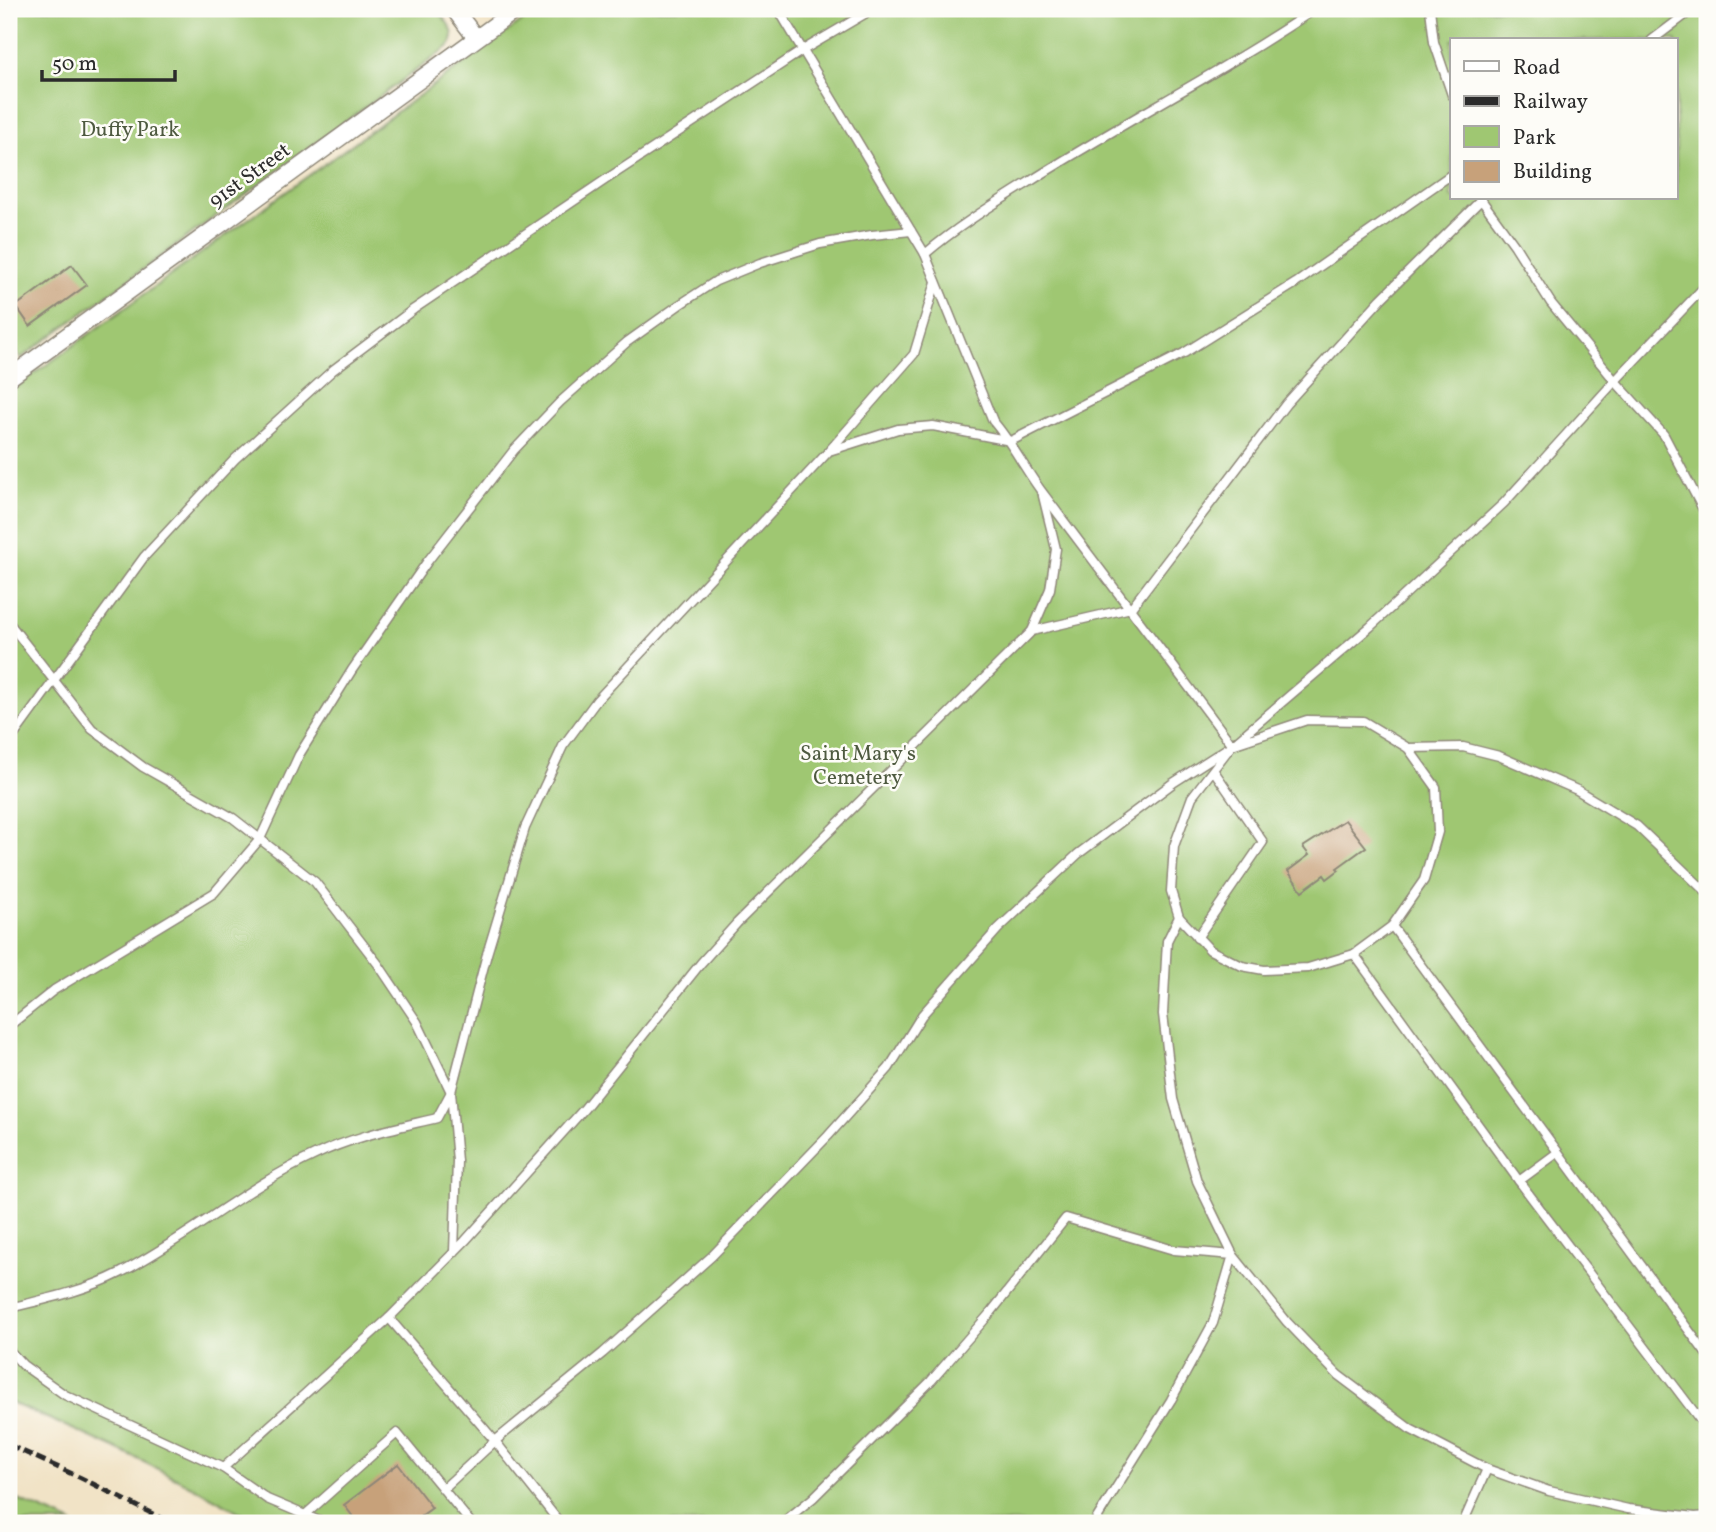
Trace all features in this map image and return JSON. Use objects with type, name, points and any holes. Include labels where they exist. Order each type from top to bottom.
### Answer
[{"type":"street","points":[[454,9],[476,38]]},
{"type":"street","name":"91st Street","points":[[9,378],[517,9]]},
{"type":"lane","points":[[778,9],[925,254],[993,421],[1011,441],[1042,493],[1232,745]]},
{"type":"lane","points":[[9,742],[144,556],[235,459],[333,370],[414,309],[512,242],[803,50],[873,9]]},
{"type":"lane","points":[[925,254],[950,233],[1081,148],[1217,70],[1315,9]]},
{"type":"lane","points":[[1430,9],[1434,42],[1450,89]]},
{"type":"lane","points":[[1655,38],[1693,9]]},
{"type":"lane","points":[[829,451],[898,429],[933,426],[1011,441],[1184,353],[1296,283],[1450,175]]},
{"type":"lane","points":[[1032,631],[1131,608],[1286,404],[1381,299],[1480,200]]},
{"type":"lane","points":[[1482,200],[1551,303],[1615,381],[1664,435],[1707,517]]},
{"type":"lane","points":[[9,1026],[54,990],[214,892],[260,839],[299,755],[352,670],[427,562],[514,450],[560,402],[627,342],[716,281],[760,262],[820,244],[911,231]]},
{"type":"lane","points":[[9,1308],[60,1296],[119,1274],[256,1187],[315,1154],[364,1136],[437,1118],[451,1092],[487,954],[525,828],[563,746],[597,700],[829,451],[914,354],[936,282]]},
{"type":"lane","points":[[443,1489],[495,1441],[603,1353],[712,1256],[828,1136],[889,1068],[922,1015],[998,929],[1078,854],[1174,783],[1232,745],[1370,627],[1504,503],[1707,284]]},
{"type":"lane","points":[[222,1468],[388,1318],[453,1252],[584,1109],[701,963],[737,923],[1032,631],[1050,589],[1056,549],[1042,493]]},
{"type":"lane","points":[[9,623],[92,729],[143,767],[233,818],[315,881],[378,964],[417,1022],[451,1092],[457,1161],[453,1252]]},
{"type":"lane","points":[[1307,720],[1363,721],[1408,748],[1436,787],[1438,832],[1424,880],[1392,926],[1354,954],[1308,968],[1264,970],[1242,966],[1210,950],[1179,917],[1171,891],[1174,846],[1192,797],[1232,745],[1307,720]]},
{"type":"lane","points":[[1408,748],[1463,747],[1499,756],[1577,790],[1637,827],[1707,893]]},
{"type":"lane","points":[[1197,938],[1263,842],[1214,771]]},
{"type":"lane","points":[[1179,917],[1167,941],[1163,1014],[1173,1099],[1197,1181],[1233,1255],[1287,1322],[1338,1375],[1410,1429],[1488,1469],[1549,1491],[1615,1506],[1695,1517],[1707,1516]]},
{"type":"lane","points":[[1392,926],[1707,1355]]},
{"type":"lane","points":[[1354,954],[1519,1181],[1707,1429]]},
{"type":"lane","points":[[1519,1181],[1557,1153]]},
{"type":"lane","points":[[782,1523],[813,1498],[931,1381],[992,1311],[1066,1218],[1174,1250],[1233,1255]]},
{"type":"lane","points":[[1094,1523],[1171,1399],[1213,1323],[1233,1255]]},
{"type":"lane","points":[[388,1318],[495,1441],[560,1523]]},
{"type":"lane","points":[[9,1350],[23,1365],[65,1395],[222,1468],[267,1499],[324,1523]]},
{"type":"lane","points":[[305,1515],[397,1433],[471,1523]]},
{"type":"lane","points":[[1463,1523],[1488,1469]]},
{"type":"green space","name":"Duffy Park","points":[[9,9],[436,9],[447,22],[453,37],[448,47],[21,358],[9,341]]},
{"type":"green space","name":"Saint Mary's Cemetery","points":[[539,9],[1707,9],[1707,1523],[258,1523],[136,1458],[9,1402],[9,392]]},
{"type":"green space","points":[[9,1496],[73,1523],[9,1523]]},
{"type":"building","points":[[72,265],[87,285],[30,326],[16,306]]},
{"type":"building","points":[[1345,820],[1366,847],[1337,868],[1339,870],[1327,879],[1324,875],[1302,891],[1288,871],[1309,855],[1303,847]]},
{"type":"building","points":[[398,1464],[432,1508],[421,1516],[427,1523],[358,1523],[344,1505]]},
{"type":"railway","points":[[9,1445],[171,1523]]}]
